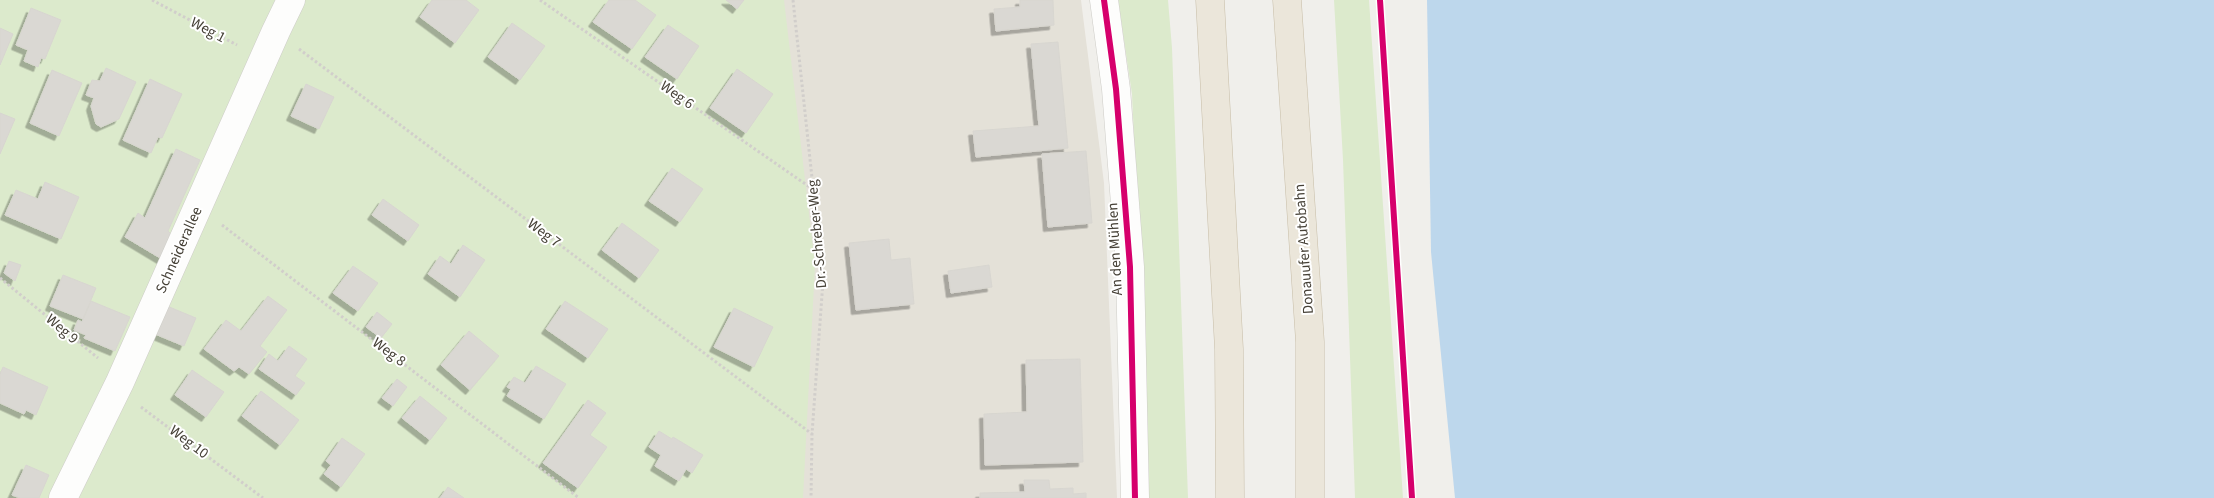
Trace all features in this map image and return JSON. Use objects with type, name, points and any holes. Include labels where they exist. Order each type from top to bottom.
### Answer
[{"type":"highway","points":[[1210,0],[1229,349],[1230,498]]},
{"type":"highway","name":"Donauufer Autobahn","points":[[1287,0],[1310,342],[1310,498]]},
{"type":"street","name":"Schneiderallee","points":[[63,498],[120,382],[276,31],[292,0]]},
{"type":"street","name":"An den Mühlen","points":[[1104,0],[1116,89],[1130,267],[1135,498]]},
{"type":"shaded area","points":[[0,0],[1081,0],[1104,183],[1117,498],[0,498]]},
{"type":"green space","points":[[0,0],[784,0],[815,265],[803,498],[0,498]]},
{"type":"green space","points":[[1118,0],[1168,0],[1172,48],[1188,498],[1148,498],[1147,421],[1132,94]]},
{"type":"green space","points":[[1334,0],[1369,0],[1403,498],[1355,498],[1343,160]]},
{"type":"water","points":[[1427,0],[2214,0],[2214,498],[1455,498],[1431,252]]},
{"type":"building","points":[[432,0],[466,0],[479,10],[455,43],[420,17]]},
{"type":"building","points":[[609,0],[635,0],[656,15],[632,49],[593,22]]},
{"type":"building","points":[[726,0],[744,0],[737,9]]},
{"type":"building","points":[[1020,0],[1053,0],[1054,25],[996,31],[994,9],[1020,7]]},
{"type":"building","points":[[31,8],[61,20],[45,59],[41,58],[38,67],[24,61],[28,50],[16,45]]},
{"type":"building","points":[[512,23],[545,46],[520,80],[488,57]]},
{"type":"building","points":[[668,25],[699,46],[677,79],[645,57]]},
{"type":"building","points":[[0,28],[13,34],[0,65]]},
{"type":"building","points":[[1058,42],[1068,148],[976,157],[973,131],[1039,126],[1031,44]]},
{"type":"building","points":[[106,68],[136,82],[119,119],[101,127],[96,124],[91,106],[94,98],[86,95],[92,80],[100,81]]},
{"type":"building","points":[[737,69],[773,94],[746,133],[710,108]]},
{"type":"building","points":[[52,70],[82,83],[59,136],[30,123]]},
{"type":"building","points":[[150,79],[182,94],[162,138],[158,137],[151,153],[123,140]]},
{"type":"building","points":[[306,84],[334,97],[319,129],[291,116]]},
{"type":"building","points":[[0,113],[15,119],[0,154]]},
{"type":"building","points":[[176,149],[200,160],[168,231],[175,238],[165,261],[125,237],[138,213],[145,218]]},
{"type":"building","points":[[1086,151],[1092,223],[1048,227],[1042,154]]},
{"type":"building","points":[[672,168],[703,189],[680,222],[649,201]]},
{"type":"building","points":[[45,182],[79,197],[61,239],[5,215],[16,190],[38,199]]},
{"type":"building","points":[[383,199],[419,225],[408,241],[372,215]]},
{"type":"building","points":[[622,223],[659,250],[639,278],[602,250]]},
{"type":"building","points":[[889,239],[891,260],[910,258],[914,304],[856,310],[849,243]]},
{"type":"building","points":[[463,245],[485,260],[460,297],[428,274],[440,256],[451,264]]},
{"type":"building","points":[[9,261],[21,265],[15,281],[4,273]]},
{"type":"building","points":[[989,265],[992,287],[951,293],[948,271]]},
{"type":"building","points":[[353,266],[378,283],[358,311],[333,293]]},
{"type":"building","points":[[63,275],[96,288],[83,319],[50,306]]},
{"type":"building","points":[[268,296],[287,310],[260,346],[267,352],[249,374],[239,367],[234,371],[204,349],[226,320],[241,331]]},
{"type":"building","points":[[91,301],[130,317],[115,351],[84,338],[86,335],[74,330],[78,320],[82,322]]},
{"type":"building","points":[[565,301],[608,329],[588,358],[546,329]]},
{"type":"building","points":[[167,306],[196,318],[184,346],[155,334]]},
{"type":"building","points":[[734,308],[773,327],[754,367],[714,347]]},
{"type":"building","points":[[377,312],[392,324],[381,338],[366,327]]},
{"type":"building","points":[[469,331],[499,356],[470,390],[441,365]]},
{"type":"building","points":[[289,346],[307,359],[295,376],[305,383],[296,395],[259,369],[269,354],[278,361]]},
{"type":"building","points":[[1080,359],[1083,462],[985,465],[984,414],[1027,412],[1026,360]]},
{"type":"building","points":[[536,366],[566,384],[544,419],[507,396],[511,389],[507,387],[514,377],[525,383]]},
{"type":"building","points":[[3,367],[48,387],[36,415],[26,410],[24,414],[0,403],[0,374]]},
{"type":"building","points":[[192,370],[224,392],[206,417],[175,395]]},
{"type":"building","points":[[397,379],[407,387],[393,406],[382,398]]},
{"type":"building","points":[[261,391],[299,420],[280,445],[242,416]]},
{"type":"building","points":[[420,396],[447,418],[430,440],[402,418]]},
{"type":"building","points":[[588,400],[606,413],[590,435],[607,447],[578,488],[543,463]]},
{"type":"building","points":[[659,431],[703,455],[692,473],[686,469],[679,481],[655,466],[661,455],[649,447]]},
{"type":"building","points":[[342,438],[365,454],[341,487],[324,474],[331,465],[326,461]]},
{"type":"building","points":[[26,465],[49,475],[39,498],[20,498],[12,495]]},
{"type":"building","points":[[1024,480],[1049,480],[1050,489],[1073,488],[1073,494],[1086,493],[1086,498],[980,498],[980,493],[1025,492]]},
{"type":"building","points":[[448,487],[464,498],[440,498]]},
{"type":"cycle path","points":[[1104,0],[1116,89],[1130,267],[1135,498]]},
{"type":"cycle path","points":[[1380,0],[1412,498]]}]
